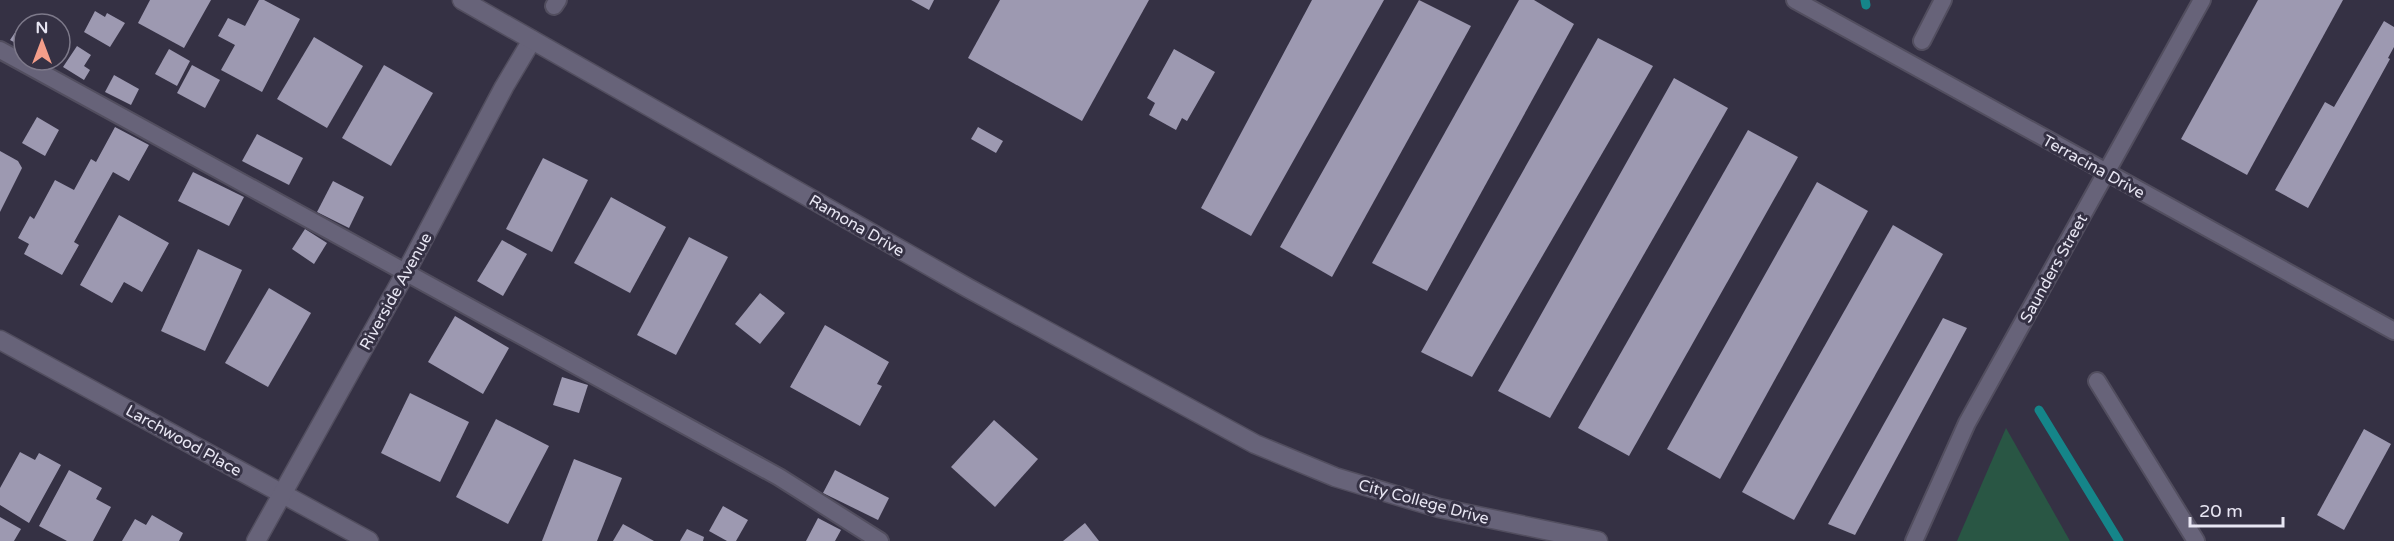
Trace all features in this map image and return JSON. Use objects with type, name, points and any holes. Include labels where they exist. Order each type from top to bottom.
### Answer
[{"type":"street","name":"Ramona Drive","points":[[462,0],[969,288],[1255,444]]},
{"type":"street","name":"Riverside Avenue","points":[[256,541],[406,272],[504,87],[532,40]]},
{"type":"street","name":"Larchwood Place","points":[[0,340],[369,541]]},
{"type":"street","name":"City College Drive","points":[[1255,444],[1335,477],[1439,508],[1598,541]]},
{"type":"lane","name":"Terracina Drive","points":[[1795,0],[2394,331]]},
{"type":"lane","points":[[1922,41],[1943,0]]},
{"type":"lane","name":"Saunders Street","points":[[1914,541],[1967,423],[2202,0]]},
{"type":"lane","points":[[0,50],[779,477],[880,541]]},
{"type":"lane","points":[[2097,381],[2196,541]]},
{"type":"green space","points":[[2006,428],[2070,541],[1957,541]]},
{"type":"building","points":[[150,0],[211,0],[184,48],[138,23]]},
{"type":"building","points":[[259,0],[264,0],[300,19],[262,92],[221,70],[235,45],[218,36],[228,18],[245,26]]},
{"type":"building","points":[[911,0],[934,0],[929,10]]},
{"type":"building","points":[[1000,0],[1149,0],[1082,121],[968,58]]},
{"type":"building","points":[[1312,0],[1384,0],[1251,236],[1201,208]]},
{"type":"building","points":[[1419,0],[1471,26],[1332,277],[1280,247]]},
{"type":"building","points":[[1519,0],[1534,0],[1574,24],[1427,291],[1372,263]]},
{"type":"building","points":[[2258,0],[2343,0],[2247,175],[2181,139]]},
{"type":"building","points":[[95,11],[105,17],[107,13],[125,23],[110,47],[84,32]]},
{"type":"building","points":[[2384,21],[2394,27],[2394,47],[2388,58],[2390,59],[2308,208],[2275,190],[2325,102],[2334,107]]},
{"type":"building","points":[[314,37],[363,66],[327,128],[277,99]]},
{"type":"building","points":[[1598,38],[1653,66],[1472,377],[1421,352]]},
{"type":"building","points":[[77,46],[91,55],[84,66],[90,70],[84,80],[71,72],[72,54]]},
{"type":"building","points":[[169,49],[190,61],[177,86],[155,74]]},
{"type":"building","points":[[1174,49],[1215,72],[1187,121],[1182,118],[1176,130],[1149,115],[1155,103],[1147,98]]},
{"type":"building","points":[[192,65],[220,80],[205,108],[177,93]]},
{"type":"building","points":[[384,65],[433,93],[391,166],[342,138]]},
{"type":"building","points":[[114,75],[139,89],[131,105],[105,92]]},
{"type":"building","points":[[1674,78],[1728,108],[1550,418],[1498,391]]},
{"type":"building","points":[[37,117],[59,130],[45,156],[22,143]]},
{"type":"building","points":[[115,127],[149,145],[129,181],[113,172],[74,242],[79,245],[62,275],[24,254],[29,244],[18,238],[30,216],[34,219],[55,180],[74,190],[91,159],[96,162]]},
{"type":"building","points":[[978,127],[1003,141],[996,153],[971,139]]},
{"type":"building","points":[[1748,130],[1798,157],[1629,456],[1578,428]]},
{"type":"building","points":[[257,134],[303,158],[289,185],[242,161]]},
{"type":"building","points":[[0,151],[18,161],[22,168],[0,212]]},
{"type":"building","points":[[543,158],[588,180],[552,252],[506,229]]},
{"type":"building","points":[[193,172],[244,197],[229,226],[178,201]]},
{"type":"building","points":[[333,181],[364,197],[349,228],[317,212]]},
{"type":"building","points":[[1817,182],[1868,211],[1720,479],[1667,449]]},
{"type":"building","points":[[611,197],[666,227],[630,293],[574,263]]},
{"type":"building","points":[[119,215],[169,243],[142,292],[124,282],[112,303],[80,285]]},
{"type":"building","points":[[1893,225],[1943,254],[1794,520],[1742,492]]},
{"type":"building","points":[[305,229],[327,243],[314,264],[292,249]]},
{"type":"building","points":[[689,237],[728,257],[676,355],[637,335]]},
{"type":"building","points":[[502,240],[527,254],[503,296],[477,281]]},
{"type":"building","points":[[198,249],[242,270],[205,351],[161,331]]},
{"type":"building","points":[[269,288],[311,313],[268,387],[225,363]]},
{"type":"building","points":[[760,293],[785,313],[760,344],[735,324]]},
{"type":"building","points":[[455,316],[509,348],[483,394],[428,362]]},
{"type":"building","points":[[1943,318],[1967,328],[1855,535],[1828,524]]},
{"type":"building","points":[[825,325],[889,362],[877,384],[882,386],[860,426],[790,387]]},
{"type":"building","points":[[562,377],[588,385],[579,413],[553,405]]},
{"type":"building","points":[[410,393],[469,422],[440,482],[381,453]]},
{"type":"building","points":[[496,419],[549,446],[508,524],[456,497]]},
{"type":"building","points":[[994,420],[1038,459],[995,507],[951,467]]},
{"type":"building","points":[[2364,429],[2391,444],[2344,530],[2317,515]]},
{"type":"building","points":[[20,452],[35,460],[39,453],[61,465],[29,523],[0,505],[0,488]]},
{"type":"building","points":[[574,459],[622,478],[597,541],[542,541]]},
{"type":"building","points":[[69,470],[102,488],[96,499],[111,507],[93,541],[67,541],[39,526]]},
{"type":"building","points":[[835,470],[889,498],[878,520],[823,493]]},
{"type":"building","points":[[723,506],[748,520],[736,541],[727,541],[709,531]]},
{"type":"building","points":[[152,515],[183,533],[179,541],[122,541],[135,519],[146,525]]},
{"type":"building","points":[[0,517],[21,529],[14,541],[0,541]]},
{"type":"building","points":[[818,518],[841,530],[835,541],[806,541]]},
{"type":"building","points":[[1085,523],[1099,541],[1063,541]]},
{"type":"building","points":[[623,524],[654,541],[613,541]]},
{"type":"building","points":[[687,529],[704,537],[703,541],[680,541]]},
{"type":"waterway","points":[[1865,0],[1866,5]]},
{"type":"waterway","points":[[2039,410],[2119,541]]}]
